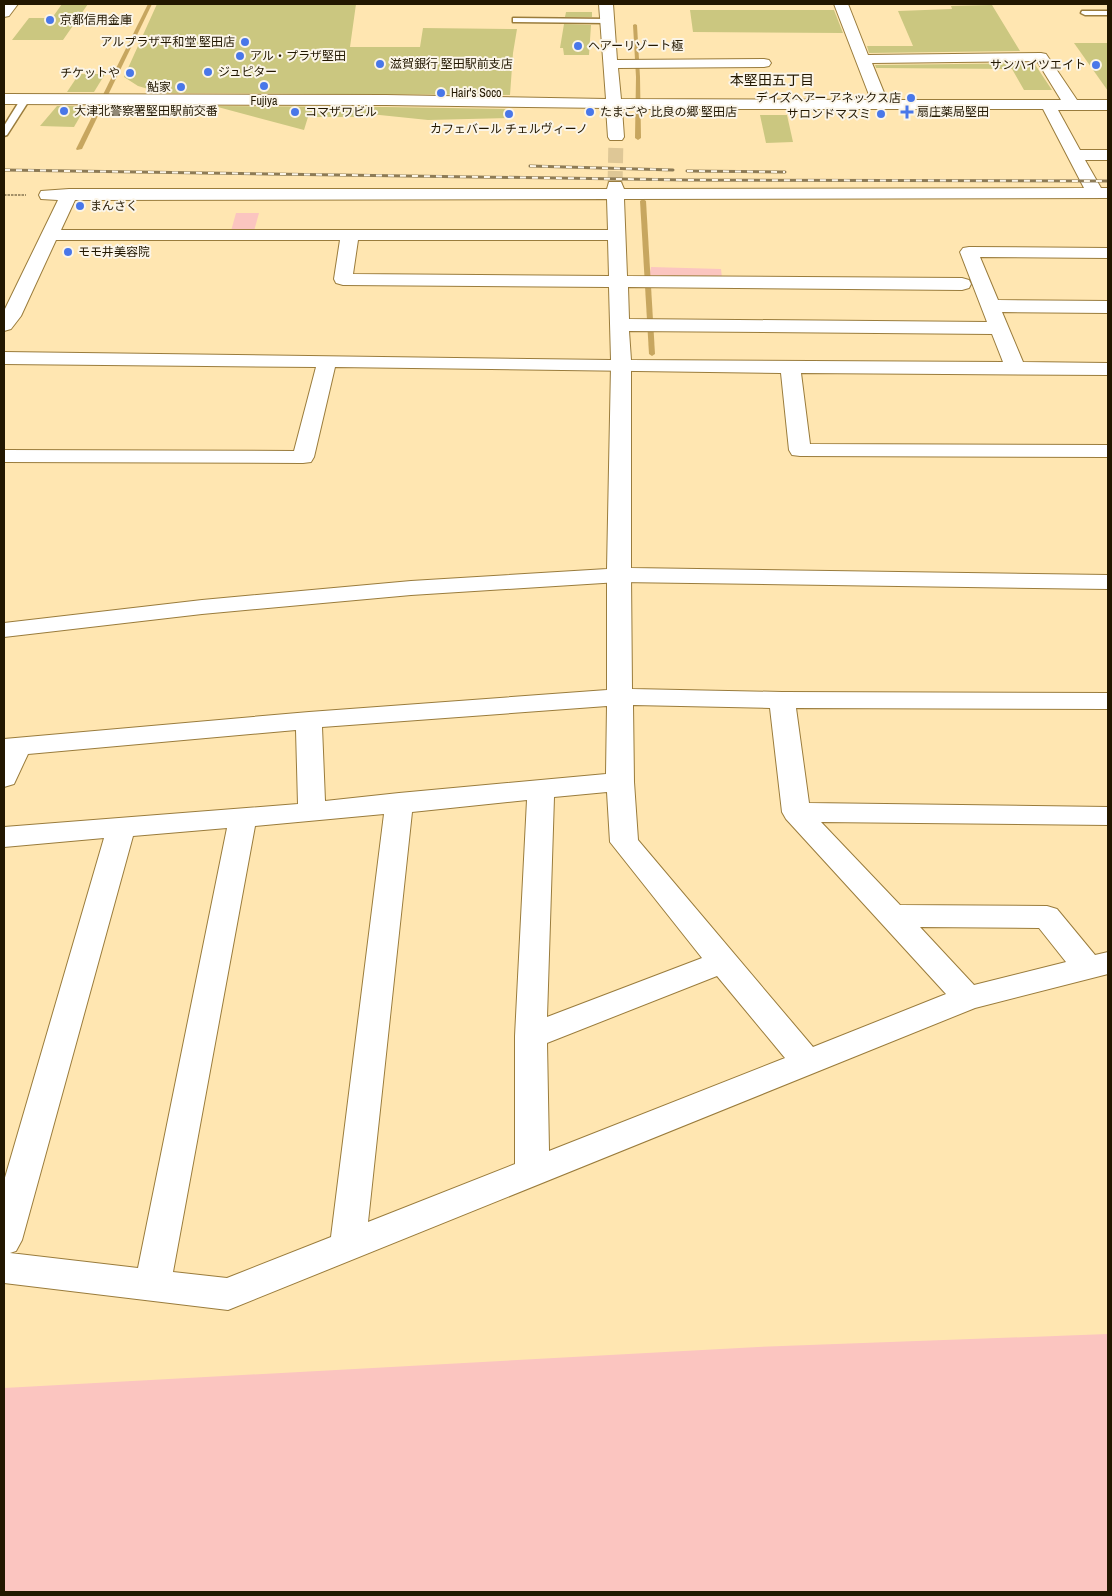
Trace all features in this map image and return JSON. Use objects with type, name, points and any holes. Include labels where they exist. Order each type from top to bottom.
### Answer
[{"type":"street","points":[[4,14],[11,4]]},
{"type":"street","points":[[606,4],[616,136]]},
{"type":"street","points":[[841,4],[881,105]]},
{"type":"street","points":[[609,49],[628,48]]},
{"type":"street","points":[[863,59],[1041,56],[1072,105]]},
{"type":"street","points":[[611,64],[764,63]]},
{"type":"street","points":[[25,99],[33,88],[28,83]]},
{"type":"street","points":[[4,99],[613,104],[1108,105]]},
{"type":"street","points":[[1048,105],[1074,155],[1102,193]]},
{"type":"street","points":[[1074,155],[1108,155]]},
{"type":"street","points":[[47,194],[615,190],[1102,193]]},
{"type":"street","points":[[615,190],[620,366],[620,782],[624,842],[807,1062]]},
{"type":"street","points":[[4,326],[11,316],[69,194]]},
{"type":"street","points":[[50,235],[615,235]]},
{"type":"street","points":[[350,236],[343,279],[962,284]]},
{"type":"street","points":[[1015,368],[969,252],[1108,253]]},
{"type":"street","points":[[990,306],[1108,307]]},
{"type":"street","points":[[619,325],[999,328]]},
{"type":"street","points":[[4,358],[620,366],[1108,369]]},
{"type":"street","points":[[4,456],[303,457],[328,361]]},
{"type":"street","points":[[790,367],[800,450],[1108,450]]},
{"type":"street","points":[[4,630],[192,608],[411,588],[619,575],[1108,582]]},
{"type":"street","points":[[4,778],[11,747],[309,720],[619,697],[1108,702]]},
{"type":"street","points":[[782,700],[796,812],[968,998]]},
{"type":"street","points":[[309,720],[312,812]]},
{"type":"street","points":[[4,837],[312,812],[399,802],[620,782]]},
{"type":"street","points":[[532,1172],[531,1036],[541,790]]},
{"type":"street","points":[[348,1245],[399,802]]},
{"type":"street","points":[[796,812],[1108,816]]},
{"type":"street","points":[[153,1284],[243,817]]},
{"type":"street","points":[[4,1240],[121,828]]},
{"type":"street","points":[[894,916],[1047,917],[1098,966]]},
{"type":"street","points":[[531,1036],[722,962]]},
{"type":"street","points":[[4,1268],[228,1294],[968,998],[1098,966]]},
{"type":"lane","points":[[1085,13],[1108,13]]},
{"type":"lane","points":[[516,20],[608,21]]},
{"type":"lane","points":[[4,133],[7,124],[25,99]]},
{"type":"shaded area","points":[[236,213],[259,213],[254,231],[231,231]]},
{"type":"shaded area","points":[[651,267],[721,269],[722,278],[649,277]]},
{"type":"shaded area","points":[[1108,1334],[1108,1592],[4,1592],[4,1388],[758,1347]]},
{"type":"building","points":[[62,4],[88,4],[63,40],[12,40],[29,18],[52,18]]},
{"type":"building","name":"アル・プラザ堅田","points":[[157,4],[356,4],[350,47],[420,47],[423,28],[517,29],[510,95],[162,93],[138,86],[124,77]]},
{"type":"building","points":[[992,5],[1020,51],[869,53],[867,46],[913,46],[898,11],[952,9],[951,6]]},
{"type":"building","points":[[690,10],[834,10],[843,33],[693,32]]},
{"type":"building","points":[[566,12],[592,12],[592,17],[565,17]]},
{"type":"building","points":[[564,24],[591,25],[589,55],[564,55],[563,48],[560,48]]},
{"type":"building","points":[[1074,43],[1108,43],[1108,91]]},
{"type":"building","points":[[1034,63],[1052,90],[1024,90],[1012,69],[876,68],[875,65]]},
{"type":"building","points":[[79,74],[105,74],[94,92],[67,92]]},
{"type":"building","points":[[57,106],[86,106],[74,127],[40,126]]},
{"type":"building","points":[[214,106],[510,109],[509,118],[428,120],[370,114],[370,117],[308,117],[304,130]]},
{"type":"building","points":[[760,115],[787,115],[793,142],[766,143]]},
{"type":"waterway","points":[[79,149],[150,4]]},
{"type":"waterway","points":[[635,25],[638,77],[638,138]]},
{"type":"waterway","points":[[643,201],[652,354]]},
{"type":"tunnel","points":[[615,186],[616,137]]},
{"type":"railway","points":[[530,166],[673,170]]},
{"type":"railway","points":[[4,170],[689,180],[1108,181]]},
{"type":"railway","points":[[687,171],[785,172]]},
{"type":"place","name":"京都信用金庫","points":[[50,20]]},
{"type":"place","name":"アルプラザ平和堂 堅田店","points":[[245,42]]},
{"type":"place","name":"ヘアーリゾート極","points":[[578,46]]},
{"type":"place","name":"アル・プラザ堅田","points":[[240,56]]},
{"type":"place","name":"滋賀銀行 堅田駅前支店","points":[[380,64]]},
{"type":"place","name":"サンハイツエイト","points":[[1096,65]]},
{"type":"place","name":"ジュピター","points":[[208,72]]},
{"type":"place","name":"チケットや","points":[[130,73]]},
{"type":"place","name":"Fujiya","points":[[264,86]]},
{"type":"place","name":"鮎家","points":[[181,87]]},
{"type":"place","name":"Hair's Soco","points":[[441,93]]},
{"type":"place","name":"デイズヘアー アネックス店","points":[[911,98]]},
{"type":"place","name":"大津北警察署堅田駅前交番","points":[[64,111]]},
{"type":"place","name":"コマザワビル","points":[[295,112]]},
{"type":"place","name":"たまごや 比良の郷 堅田店","points":[[590,112]]},
{"type":"place","name":"扇庄薬局堅田","points":[[907,112]]},
{"type":"place","name":"カフェバール チェルヴィーノ","points":[[509,114]]},
{"type":"place","name":"サロンドマスミ","points":[[881,114]]},
{"type":"place","name":"まんさく","points":[[80,206]]},
{"type":"place","name":"モモ井美容院","points":[[68,252]]},
{"type":"district","name":"本堅田五丁目","points":[[772,80]]}]
